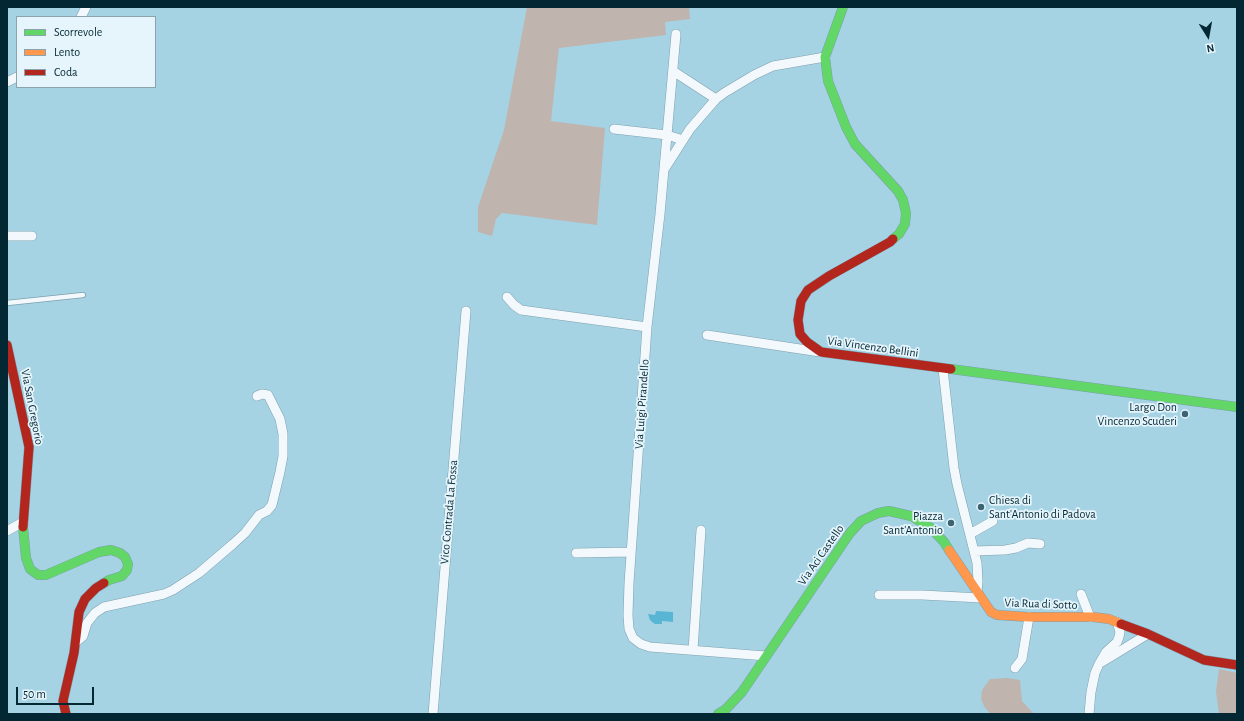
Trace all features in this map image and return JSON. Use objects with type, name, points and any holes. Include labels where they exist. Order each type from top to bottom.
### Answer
[{"type":"street","points":[[82,16],[86,7]]},
{"type":"street","name":"Via Vincenzo Bellini","points":[[843,7],[825,56],[828,81],[846,127],[855,144],[898,191],[903,200],[906,213],[905,224],[899,234],[890,242],[829,276],[808,290],[801,300],[798,320],[800,334],[807,342],[821,352],[1237,407]]},
{"type":"street","name":"Via Luigi Pirandello","points":[[676,34],[664,170],[647,327],[631,552],[628,615],[629,629],[633,638],[641,644],[650,647],[766,656]]},
{"type":"street","points":[[664,170],[690,129],[716,99],[724,93],[754,75],[773,66],[825,56]]},
{"type":"street","points":[[673,71],[716,99]]},
{"type":"street","points":[[7,82],[16,78]]},
{"type":"street","points":[[614,129],[667,135],[683,140]]},
{"type":"street","points":[[7,236],[32,236]]},
{"type":"street","points":[[507,296],[514,305],[521,310],[647,327]]},
{"type":"street","name":"Vico Contrada La Fossa","points":[[433,714],[466,311]]},
{"type":"street","points":[[707,334],[821,352]]},
{"type":"street","name":"Via San Gregorio","points":[[7,345],[10,368],[29,448],[23,522],[26,558],[30,569],[38,575],[46,574],[54,572],[99,552],[111,550],[120,553],[125,557],[128,564],[122,576],[109,580],[96,588],[85,599],[79,612],[76,642],[63,701],[66,714]]},
{"type":"street","points":[[879,595],[979,595],[977,563],[954,468],[943,369]]},
{"type":"street","points":[[76,642],[83,636],[87,623],[95,612],[104,607],[164,594],[173,590],[199,573],[245,533],[259,515],[268,511],[272,505],[280,472],[283,456],[283,434],[280,419],[268,395],[262,394],[257,396]]},
{"type":"street","name":"Via Aci Castello","points":[[722,711],[742,692],[850,533],[860,521],[878,513],[889,511],[911,516],[932,528],[944,542],[979,595]]},
{"type":"street","points":[[970,534],[992,521]]},
{"type":"street","points":[[7,531],[23,522]]},
{"type":"street","points":[[693,650],[701,530]]},
{"type":"street","points":[[974,551],[1005,550],[1016,548],[1028,543],[1040,544]]},
{"type":"street","points":[[576,553],[631,552]]},
{"type":"street","points":[[1081,594],[1090,617]]},
{"type":"street","name":"Via Rua di Sotto","points":[[979,595],[991,612],[997,615],[1029,617],[1090,617],[1109,619],[1148,634],[1204,660],[1237,665]]},
{"type":"street","points":[[1015,668],[1022,658],[1029,617]]},
{"type":"street","points":[[1090,714],[1091,692],[1095,673],[1106,652],[1117,642],[1119,638],[1120,632],[1117,622]]},
{"type":"street","points":[[1099,664],[1148,634]]},
{"type":"lane","points":[[7,303],[83,295]]},
{"type":"shaded area","points":[[527,7],[689,7],[690,19],[665,22],[666,35],[559,48],[551,121],[605,128],[597,225],[502,213],[496,219],[492,236],[478,232],[478,207],[504,130]]},
{"type":"shaded area","points":[[1219,669],[1237,673],[1237,714],[1219,714],[1216,691]]},
{"type":"shaded area","points":[[1007,678],[1020,680],[1022,701],[1034,714],[991,714],[985,708],[981,699],[982,690],[990,679]]},
{"type":"water","points":[[656,611],[673,612],[673,622],[662,621],[662,624],[655,624],[650,620],[648,614],[655,615]]},
{"type":"traffic: fast","points":[[843,7],[825,57],[828,81],[846,127],[855,144],[898,191],[903,200],[906,213],[905,224],[899,234],[893,239]]},
{"type":"traffic: fast","points":[[951,369],[1237,407]]},
{"type":"traffic: fast","points":[[718,714],[726,709],[742,692],[850,533],[861,521],[878,513],[889,511],[911,516],[931,528],[949,550]]},
{"type":"traffic: fast","points":[[23,527],[26,558],[30,569],[38,575],[46,575],[99,552],[111,550],[120,553],[125,557],[128,564],[127,570],[122,576],[104,583]]},
{"type":"traffic: slow","points":[[949,550],[991,612],[997,615],[1029,617],[1093,617],[1109,619],[1121,624]]},
{"type":"traffic: jam","points":[[893,239],[829,276],[808,290],[801,301],[798,320],[800,334],[807,342],[821,352],[951,369]]},
{"type":"traffic: jam","points":[[7,345],[29,447],[23,527]]},
{"type":"traffic: jam","points":[[66,714],[63,701],[74,653],[79,612],[85,599],[96,588],[104,583]]},
{"type":"traffic: jam","points":[[1121,624],[1148,634],[1204,660],[1237,665]]},
{"type":"place","name":"Largo Don Vincenzo Scuderi","points":[[1185,414]]},
{"type":"place","name":"Chiesa di Sant'Antonio di Padova","points":[[981,507]]},
{"type":"place","name":"Piazza Sant'Antonio","points":[[951,523]]}]
